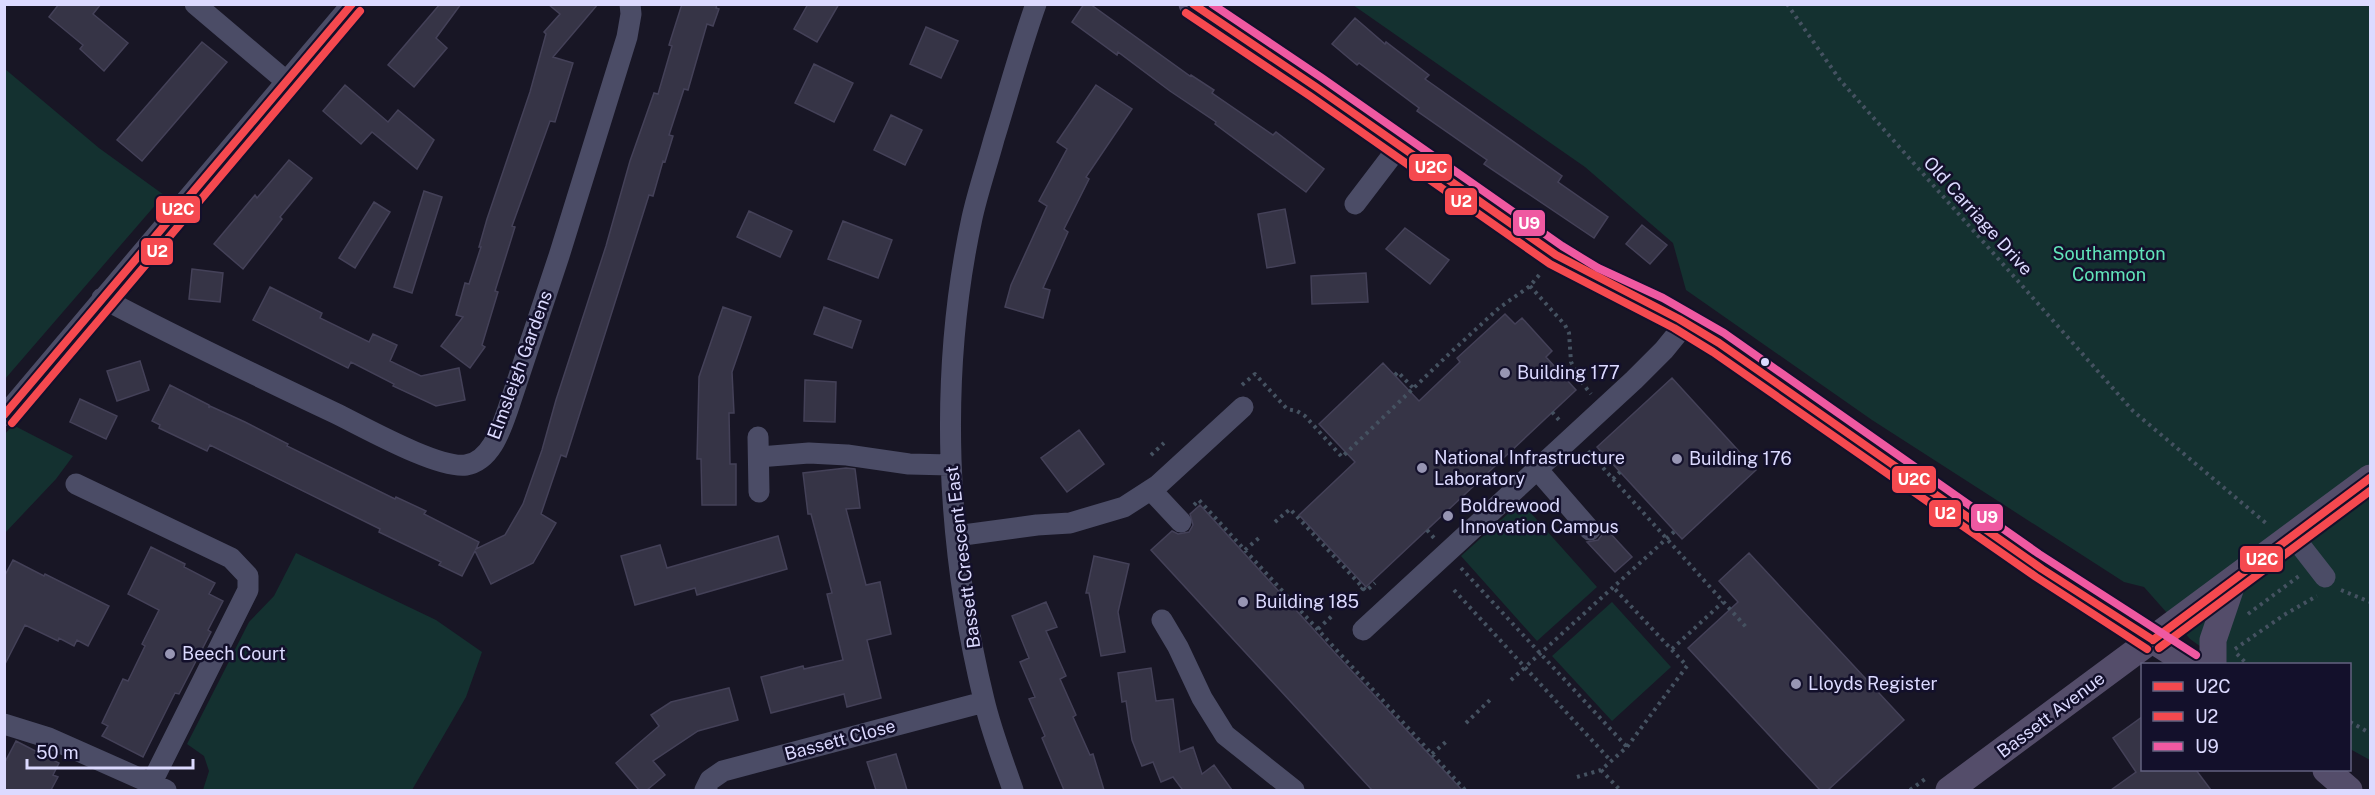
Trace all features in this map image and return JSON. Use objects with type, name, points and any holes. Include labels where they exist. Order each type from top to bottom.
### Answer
[{"type":"main road","points":[[1192,4],[1400,145],[1556,255],[1593,277],[1658,307],[1758,369],[2033,563],[2188,663]]},
{"type":"main road","name":"Bassett Avenue","points":[[1949,790],[2233,581],[2282,532],[2370,478]]},
{"type":"main road","points":[[2223,657],[2213,640],[2233,581]]},
{"type":"main road","points":[[2327,771],[2349,790]]},
{"type":"street","points":[[195,4],[287,82]]},
{"type":"street","points":[[4,416],[352,4]]},
{"type":"street","name":"Elmsleigh Gardens","points":[[102,298],[184,341],[408,449],[455,465],[469,465],[487,453],[499,434],[508,409],[559,256],[627,37],[631,14],[630,4]]},
{"type":"street","name":"Bassett Crescent East","points":[[1013,790],[984,702],[971,639],[950,465],[954,352],[961,283],[972,217],[1022,42],[1036,4]]},
{"type":"street","points":[[1354,204],[1400,145]]},
{"type":"street","points":[[1363,630],[1664,351],[1686,323]]},
{"type":"street","points":[[957,536],[1087,520],[1124,507],[1151,490],[1241,397]]},
{"type":"street","points":[[759,492],[758,448],[848,455],[909,464],[950,465]]},
{"type":"street","points":[[1536,468],[1590,530]]},
{"type":"street","points":[[4,724],[49,738],[159,787],[248,590],[248,576],[231,558],[76,484]]},
{"type":"street","points":[[1151,490],[1187,514]]},
{"type":"street","points":[[2282,532],[2324,576]]},
{"type":"street","points":[[1162,620],[1178,647],[1202,698],[1225,735],[1294,790]]},
{"type":"street","name":"Bassett Close","points":[[705,790],[710,780],[723,771],[984,702]]},
{"type":"path","name":"Old Carriage Drive","points":[[1787,4],[1840,80],[2133,411],[2282,532]]},
{"type":"path","points":[[1241,397],[1255,374],[1287,409],[1298,411],[1328,437],[1342,457],[1499,308],[1530,285],[1556,255]]},
{"type":"path","points":[[1530,285],[1565,325],[1569,333],[1571,362],[1591,394]]},
{"type":"path","points":[[1395,375],[1398,372],[1414,389]]},
{"type":"path","points":[[1151,455],[1164,443]]},
{"type":"path","points":[[1581,443],[1746,627]]},
{"type":"path","points":[[1613,479],[1620,472]]},
{"type":"path","points":[[1187,514],[1199,500],[1465,790]]},
{"type":"path","points":[[1275,522],[1290,509],[1366,591],[1375,583]]},
{"type":"path","points":[[1511,680],[1675,531]]},
{"type":"path","points":[[1245,550],[1260,537]]},
{"type":"path","points":[[1455,560],[1627,747]]},
{"type":"path","points":[[2324,576],[2370,602]]},
{"type":"path","points":[[2246,616],[2324,576]]},
{"type":"path","points":[[2223,657],[2284,615],[2324,576]]},
{"type":"path","points":[[1577,777],[1601,770],[1627,747],[1687,666],[1613,587]]},
{"type":"path","points":[[1350,600],[1363,588]]},
{"type":"path","points":[[1454,590],[1611,761]]},
{"type":"path","points":[[1672,649],[1724,602]]},
{"type":"path","points":[[1317,629],[1333,615]]},
{"type":"path","points":[[1466,723],[1493,698]]},
{"type":"path","points":[[2351,723],[2370,733]]},
{"type":"path","points":[[1432,754],[1448,740]]},
{"type":"path","points":[[1601,770],[1620,790]]},
{"type":"green space","name":"Southampton Common","points":[[1353,5],[2370,5],[2370,760],[2351,750],[2351,663],[2224,663],[2190,639],[2144,587],[2124,582],[1872,420],[1686,290],[1673,243],[1585,167]]},
{"type":"green space","points":[[5,69],[99,148],[164,195],[5,379]]},
{"type":"green space","points":[[13,425],[73,456],[56,479],[5,533],[5,434]]},
{"type":"green space","points":[[1521,502],[1597,587],[1537,641],[1461,556]]},
{"type":"green space","points":[[296,553],[436,620],[482,652],[466,697],[412,790],[203,790],[209,771],[204,756],[187,744],[249,622],[274,596]]},
{"type":"green space","points":[[1612,602],[1671,667],[1612,721],[1552,656]]},
{"type":"building","points":[[59,4],[101,4],[93,14],[128,43],[104,71],[80,49],[83,45],[49,17]]},
{"type":"building","points":[[440,4],[461,4],[436,38],[447,48],[414,87],[388,65]]},
{"type":"building","points":[[548,4],[598,4],[553,57],[573,63],[555,122],[550,121],[512,226],[515,227],[495,291],[498,292],[482,345],[485,347],[470,368],[441,346],[463,317],[456,315],[465,283],[469,284],[487,219],[530,92],[546,34],[544,32],[560,14]]},
{"type":"building","points":[[682,4],[717,4],[716,8],[719,9],[713,26],[707,24],[688,90],[684,89],[669,135],[673,136],[665,162],[663,161],[653,196],[649,195],[566,457],[561,455],[541,514],[556,523],[533,563],[491,584],[475,551],[462,576],[439,565],[441,562],[379,532],[380,529],[210,445],[207,451],[159,428],[160,425],[152,421],[170,385],[209,405],[209,408],[210,406],[245,422],[288,444],[287,446],[395,499],[396,497],[426,511],[424,514],[479,542],[476,549],[505,535],[523,504],[542,450],[606,246],[630,161],[654,93],[658,94],[672,46],[669,45]]},
{"type":"building","points":[[808,4],[839,4],[817,42],[794,29]]},
{"type":"building","points":[[1084,4],[1090,4],[1190,76],[1214,90],[1212,93],[1273,135],[1276,132],[1324,169],[1306,192],[1215,124],[1216,122],[1072,22]]},
{"type":"building","points":[[1355,18],[1385,44],[1386,42],[1429,75],[1425,79],[1562,176],[1558,182],[1608,217],[1594,238],[1484,164],[1487,160],[1417,111],[1419,108],[1359,63],[1357,65],[1332,44]]},
{"type":"building","points":[[926,27],[958,41],[941,78],[910,64]]},
{"type":"building","points":[[202,42],[227,62],[142,161],[117,140]]},
{"type":"building","points":[[814,64],[853,83],[834,122],[795,103]]},
{"type":"building","points":[[345,85],[388,122],[398,110],[434,140],[417,169],[372,132],[361,144],[323,111]]},
{"type":"building","points":[[1096,85],[1132,109],[1086,177],[1089,179],[1064,229],[1068,232],[1043,288],[1050,290],[1043,318],[1005,307],[1011,285],[1047,206],[1039,201],[1067,149],[1057,142]]},
{"type":"building","points":[[891,115],[922,130],[905,165],[874,150]]},
{"type":"building","points":[[289,160],[312,178],[280,217],[282,219],[243,269],[214,244],[255,195],[257,198]]},
{"type":"building","points":[[424,191],[442,197],[412,293],[394,287]]},
{"type":"building","points":[[374,202],[390,212],[355,268],[339,258]]},
{"type":"building","points":[[1285,209],[1295,263],[1267,268],[1258,214]]},
{"type":"building","points":[[749,211],[792,231],[780,257],[737,237]]},
{"type":"building","points":[[843,221],[892,240],[878,278],[828,259]]},
{"type":"building","points":[[1642,225],[1667,245],[1650,264],[1626,244]]},
{"type":"building","points":[[1405,228],[1449,260],[1430,284],[1386,249]]},
{"type":"building","points":[[192,269],[223,273],[220,302],[189,299]]},
{"type":"building","points":[[1366,273],[1368,302],[1312,304],[1311,276]]},
{"type":"building","points":[[270,287],[322,313],[320,318],[369,342],[373,334],[397,345],[390,361],[421,376],[459,368],[465,400],[436,406],[393,386],[394,384],[351,362],[348,368],[253,320]]},
{"type":"building","points":[[723,307],[751,317],[732,372],[734,413],[729,413],[730,464],[736,464],[736,505],[702,505],[701,459],[697,459],[699,377]]},
{"type":"building","points":[[824,307],[861,321],[852,348],[814,334]]},
{"type":"building","points":[[1505,314],[1515,324],[1522,318],[1552,351],[1546,357],[1576,390],[1366,587],[1299,515],[1355,462],[1319,424],[1383,363],[1419,401],[1460,362],[1457,358]]},
{"type":"building","points":[[140,361],[149,390],[117,401],[107,371]]},
{"type":"building","name":"Building 176","points":[[1672,378],[1756,470],[1682,539],[1597,447]]},
{"type":"building","points":[[805,380],[836,382],[835,422],[804,421]]},
{"type":"building","points":[[80,399],[117,416],[106,439],[70,422]]},
{"type":"building","points":[[1079,430],[1104,464],[1067,492],[1041,458]]},
{"type":"building","points":[[855,469],[860,508],[846,509],[866,585],[880,582],[891,634],[867,640],[881,698],[847,707],[844,694],[771,713],[761,677],[803,666],[804,669],[843,660],[827,594],[832,593],[811,514],[808,514],[803,473]]},
{"type":"building","name":"Building 185","points":[[1200,505],[1462,790],[1372,790],[1151,550],[1172,531],[1178,534],[1189,532],[1193,525],[1190,514]]},
{"type":"building","points":[[1599,521],[1632,557],[1615,572],[1587,542],[1598,540],[1602,535],[1603,528]]},
{"type":"building","points":[[778,536],[787,569],[697,595],[695,588],[635,605],[621,556],[660,545],[667,568]]},
{"type":"building","name":"Beech Court","points":[[151,547],[185,564],[184,567],[215,583],[209,594],[223,601],[208,630],[211,632],[179,694],[175,693],[143,757],[102,736],[108,726],[102,723],[123,679],[128,681],[145,646],[142,644],[159,610],[128,594]]},
{"type":"building","name":"Lloyds Register","points":[[1749,553],[1904,720],[1828,790],[1820,790],[1688,648],[1738,602],[1719,581]]},
{"type":"building","points":[[1094,556],[1129,564],[1118,612],[1125,652],[1101,656],[1089,593],[1086,593]]},
{"type":"building","points":[[13,560],[109,606],[88,646],[77,640],[74,646],[59,638],[58,641],[25,625],[4,666],[4,577]]},
{"type":"building","points":[[1046,602],[1057,627],[1046,631],[1066,676],[1060,679],[1076,715],[1073,717],[1090,755],[1093,754],[1104,790],[1064,790],[1042,738],[1045,736],[1029,699],[1035,697],[1020,662],[1029,658],[1012,616]]},
{"type":"building","points":[[1151,668],[1156,701],[1173,699],[1180,752],[1193,747],[1202,774],[1214,765],[1232,790],[1180,790],[1182,789],[1173,777],[1161,782],[1153,762],[1142,766],[1132,740],[1126,701],[1122,702],[1118,673]]},
{"type":"building","points":[[729,688],[738,720],[698,731],[653,761],[665,775],[647,790],[639,790],[616,763],[659,726],[651,715],[671,702]]},
{"type":"building","points":[[2141,718],[2141,771],[2197,771],[2211,790],[2111,790],[2136,772],[2113,738]]},
{"type":"building","points":[[16,741],[59,763],[53,775],[58,777],[51,790],[4,790],[4,764]]},
{"type":"building","points":[[896,754],[907,790],[876,790],[867,762]]},
{"type":"transit line","name":"U2C","points":[[4,415],[352,4]]},
{"type":"transit line","name":"U2C","points":[[1193,4],[1556,255],[1679,319],[1719,343],[2042,569],[2153,640]]},
{"type":"transit line","name":"U9","points":[[1212,4],[1562,246],[1598,268],[1663,298],[1724,333],[2039,554],[2196,655]]},
{"type":"transit line","name":"U2","points":[[12,423],[360,11]]},
{"type":"transit line","name":"U2","points":[[1186,13],[1310,96],[1550,264],[1674,328],[1713,352],[2036,577],[2147,649]]},
{"type":"transit line","name":"U2C","points":[[2153,640],[2370,478]]},
{"type":"transit line","name":"U2","points":[[2159,648],[2370,491]]},
{"type":"place","name":"Building 177","points":[[1505,373]]},
{"type":"place","name":"Building 176","points":[[1677,459]]},
{"type":"place","name":"National Infrastructure Laboratory","points":[[1422,468]]},
{"type":"place","name":"Boldrewood Innovation Campus","points":[[1448,516]]},
{"type":"place","name":"Building 185","points":[[1243,602]]},
{"type":"place","name":"Beech Court","points":[[170,654]]},
{"type":"place","name":"Lloyds Register","points":[[1796,684]]}]
